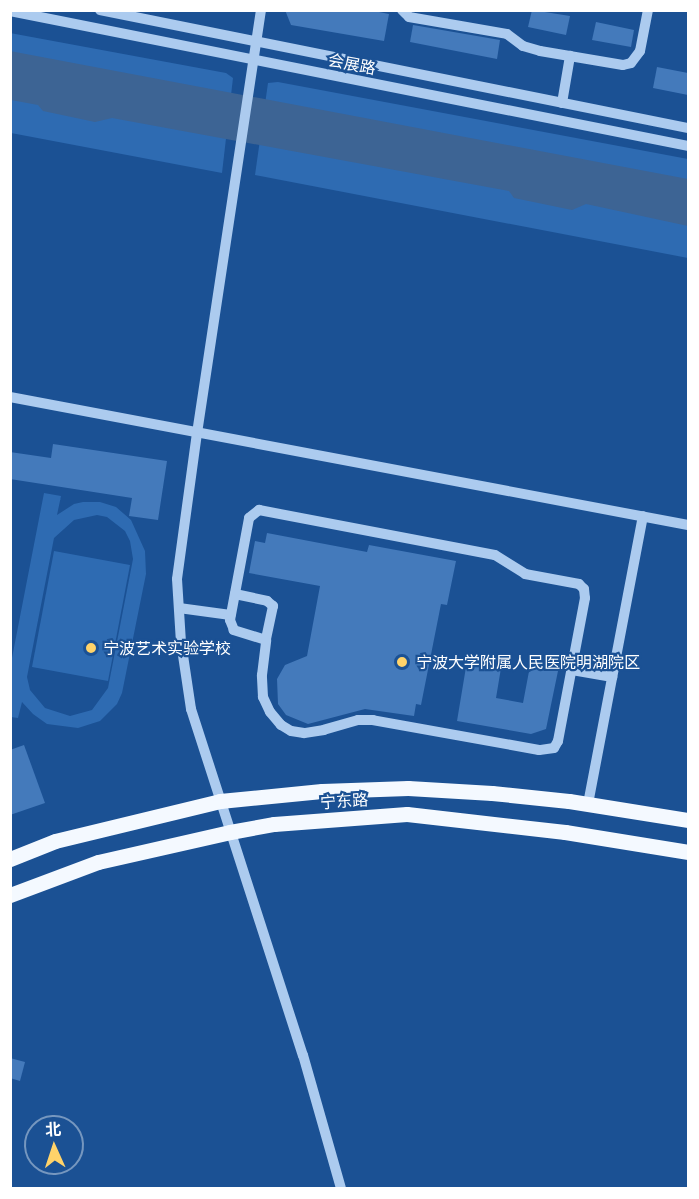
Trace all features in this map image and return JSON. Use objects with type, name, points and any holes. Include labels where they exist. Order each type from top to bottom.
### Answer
[{"type":"main road","name":"宁东路","points":[[10,859],[55,841],[220,801],[322,791],[408,788],[492,793],[588,804],[688,820]]},
{"type":"main road","name":"宁东路","points":[[10,895],[98,862],[230,832],[273,824],[407,814],[565,832],[688,852]]},
{"type":"street","name":"会展路","points":[[100,10],[688,128]]},
{"type":"street","points":[[261,10],[177,579],[181,642],[191,709],[303,1055],[341,1188]]},
{"type":"street","points":[[402,10],[409,17],[507,34],[523,46],[623,65],[631,63],[640,51],[648,10]]},
{"type":"street","name":"会展路","points":[[10,11],[688,146]]},
{"type":"street","points":[[562,102],[570,56]]},
{"type":"street","points":[[10,397],[688,525]]},
{"type":"street","points":[[235,594],[267,601],[273,606],[262,675],[263,697],[270,712],[281,725],[291,731],[304,733],[358,720],[373,720],[548,751],[555,748],[558,741],[585,589],[579,584],[525,574],[495,555],[259,510],[249,518],[231,615],[234,630],[266,640]]},
{"type":"street","points":[[588,804],[643,516]]},
{"type":"street","points":[[179,608],[231,615]]},
{"type":"street","points":[[572,670],[612,677]]},
{"type":"shaded area","points":[[10,33],[226,73],[233,78],[222,173],[11,133]]},
{"type":"shaded area","points":[[10,51],[688,179],[688,226],[586,204],[572,210],[514,198],[509,191],[112,118],[95,122],[43,111],[38,105],[11,100]]},
{"type":"shaded area","points":[[278,82],[688,159],[688,258],[255,175],[268,83]]},
{"type":"shaded area","points":[[44,493],[61,496],[57,515],[74,504],[83,502],[100,502],[116,507],[131,520],[145,551],[146,574],[122,693],[117,704],[100,721],[78,728],[47,724],[22,702],[18,718],[11,717],[11,663]],"holes":[[[97,515],[107,517],[125,531],[130,541],[133,559],[108,688],[92,710],[70,716],[45,708],[30,690],[27,677],[54,538],[74,520]]]},
{"type":"shaded area","points":[[54,551],[130,565],[108,681],[32,667]]},
{"type":"building","points":[[285,10],[369,10],[389,14],[384,41],[291,25]]},
{"type":"building","points":[[532,10],[570,16],[566,35],[528,27]]},
{"type":"building","points":[[596,22],[634,30],[631,47],[592,40]]},
{"type":"building","points":[[413,25],[500,40],[497,59],[410,42]]},
{"type":"building","points":[[657,67],[688,73],[688,95],[653,88]]},
{"type":"building","points":[[53,444],[167,461],[158,520],[129,516],[132,498],[10,479],[10,452],[51,458]]},
{"type":"building","points":[[267,533],[367,552],[369,545],[456,561],[447,605],[441,604],[421,705],[416,704],[414,716],[365,709],[308,724],[286,715],[278,704],[277,679],[285,665],[307,656],[320,586],[249,573],[255,541],[265,543]]},
{"type":"building","points":[[468,655],[502,662],[496,698],[523,703],[530,666],[558,671],[546,729],[531,734],[457,721]]},
{"type":"building","points":[[24,745],[45,803],[10,815],[10,750]]},
{"type":"building","points":[[10,1058],[25,1062],[20,1081],[10,1078]]},
{"type":"place","name":"宁波艺术实验学校","points":[[91,648]]},
{"type":"place","name":"宁波大学附属人民医院明湖院区","points":[[402,662]]}]
